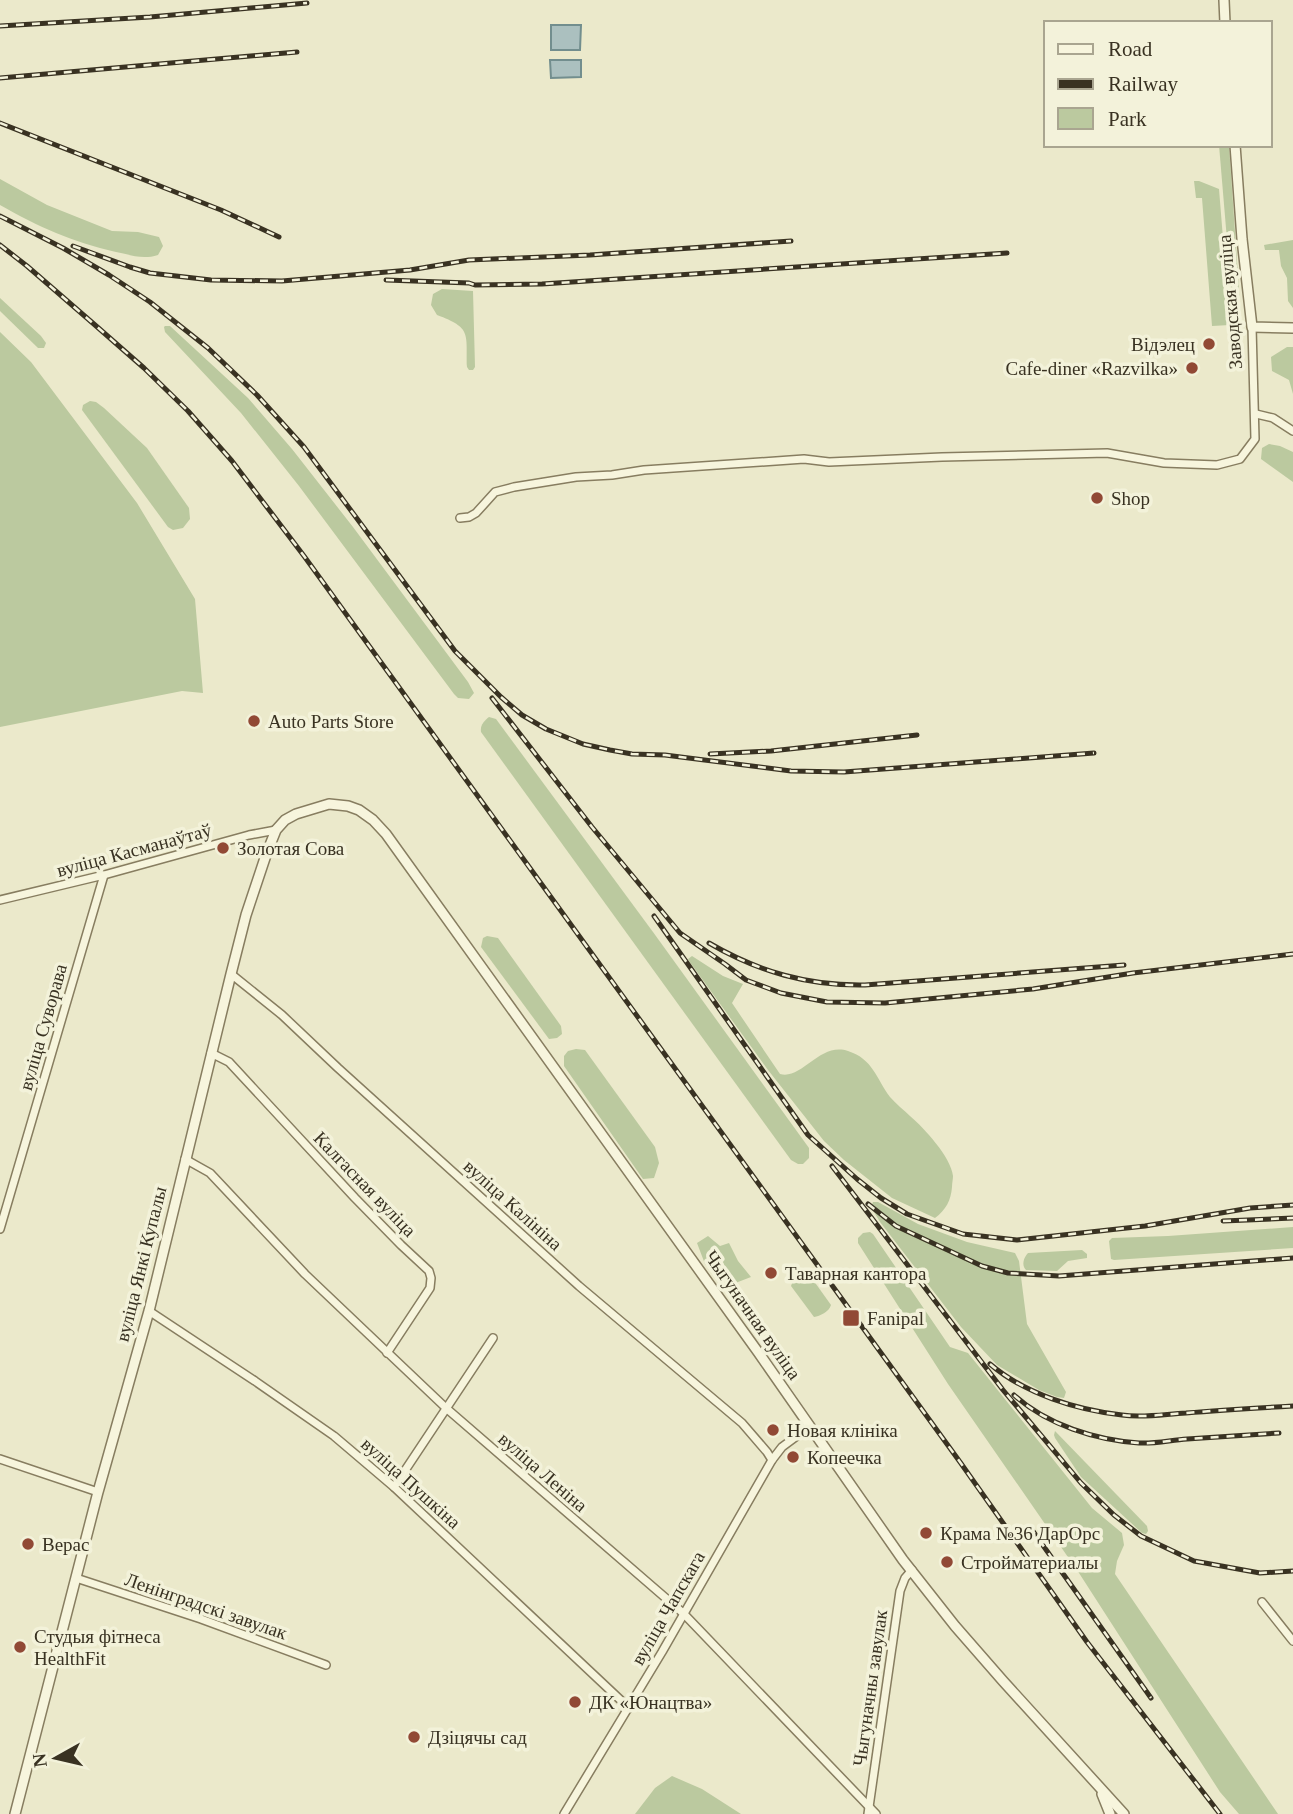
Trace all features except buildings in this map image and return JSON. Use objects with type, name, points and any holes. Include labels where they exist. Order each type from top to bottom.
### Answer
[{"type":"street","points":[[1224,0],[1225,21]]},
{"type":"street","name":"Заводская вуліца","points":[[460,518],[476,513],[495,492],[514,487],[644,470],[804,459],[829,462],[1107,453],[1164,463],[1217,465],[1240,459],[1255,439],[1256,414],[1252,327],[1235,147]]},
{"type":"street","points":[[1252,327],[1293,328]]},
{"type":"street","points":[[1256,414],[1273,418],[1293,431]]},
{"type":"street","name":"Чыгуначная вуліца","points":[[276,831],[285,820],[296,814],[329,804],[354,807],[386,834],[912,1570],[955,1626],[1124,1814]]},
{"type":"street","name":"вуліца Касманаўтаў","points":[[0,900],[249,835],[276,831]]},
{"type":"street","name":"вуліца Янкі Купалы","points":[[15,1814],[98,1492],[149,1311],[246,915],[276,831]]},
{"type":"street","name":"вуліца Суворава","points":[[0,1229],[104,875]]},
{"type":"street","name":"вуліца Калініна","points":[[231,974],[282,1015],[579,1286],[742,1423],[772,1460]]},
{"type":"street","name":"Калгасная вуліца","points":[[211,1053],[229,1062],[355,1198],[429,1271],[430,1288],[387,1353]]},
{"type":"street","name":"вуліца Леніна","points":[[185,1159],[210,1174],[305,1274],[446,1408],[683,1613],[868,1810],[876,1814]]},
{"type":"street","name":"вуліца Пушкіна","points":[[149,1311],[334,1436],[394,1487],[629,1708]]},
{"type":"street","points":[[394,1487],[493,1338]]},
{"type":"street","name":"вуліца Чапскага","points":[[564,1814],[629,1708],[772,1460],[782,1447],[809,1427]]},
{"type":"street","points":[[0,1459],[98,1492]]},
{"type":"street","name":"Чыгуначны завулак","points":[[868,1810],[900,1591],[905,1578],[912,1570]]},
{"type":"street","name":"Ленінградскі завулак","points":[[76,1578],[201,1619],[326,1665]]},
{"type":"street","points":[[1262,1602],[1293,1641]]},
{"type":"street","points":[[1100,1789],[1110,1814]]},
{"type":"green space","points":[[1219,147],[1229,147],[1241,319],[1234,323]]},
{"type":"green space","points":[[0,179],[47,205],[112,231],[138,232],[159,237],[163,246],[158,255],[137,256],[85,244],[56,233],[0,205]]},
{"type":"green space","points":[[1194,181],[1219,189],[1230,325],[1212,326],[1202,198],[1196,198]]},
{"type":"green space","points":[[1293,240],[1293,308],[1288,301],[1287,278],[1281,266],[1279,250],[1265,250],[1264,245]]},
{"type":"green space","points":[[442,289],[473,291],[473,370],[467,367],[466,339],[462,328],[437,315],[431,305],[433,294]]},
{"type":"green space","points":[[0,298],[41,336],[46,343],[44,348],[38,348],[0,311]]},
{"type":"green space","points":[[165,326],[170,326],[248,398],[292,449],[468,682],[474,693],[469,699],[458,698],[454,694],[299,486],[241,413],[165,332]]},
{"type":"green space","points":[[0,332],[31,362],[137,503],[195,599],[203,693],[182,691],[0,727]]},
{"type":"green space","points":[[1287,347],[1293,347],[1293,394],[1289,380],[1272,371],[1271,357]]},
{"type":"green space","points":[[90,401],[104,408],[147,448],[189,508],[190,519],[183,528],[173,530],[168,527],[82,410],[83,405]]},
{"type":"green space","points":[[1269,444],[1293,452],[1293,482],[1261,459],[1262,448]]},
{"type":"green space","points":[[489,717],[496,719],[809,1148],[809,1158],[803,1164],[791,1160],[481,732],[483,723]]},
{"type":"green space","points":[[483,938],[498,938],[561,1026],[562,1034],[557,1038],[549,1039],[481,947]]},
{"type":"green space","points":[[692,956],[723,976],[743,984],[732,1003],[780,1074],[796,1072],[820,1056],[838,1050],[856,1054],[869,1064],[890,1097],[929,1135],[951,1168],[951,1192],[939,1215],[935,1218],[892,1198],[824,1141],[768,1070],[689,961]]},
{"type":"green space","points":[[585,1050],[655,1147],[659,1163],[654,1178],[643,1179],[564,1066],[564,1056],[568,1051]]},
{"type":"green space","points":[[873,1202],[878,1202],[918,1224],[967,1242],[1015,1253],[1019,1261],[1027,1324],[1066,1392],[1064,1398],[1039,1390],[997,1365],[961,1327],[880,1222],[871,1207]]},
{"type":"green space","points":[[1293,1227],[1293,1248],[1111,1259],[1109,1241],[1112,1238]]},
{"type":"green space","points":[[870,1232],[950,1347],[968,1353],[1092,1508],[1122,1533],[1124,1545],[1115,1574],[1278,1814],[1239,1814],[1220,1792],[1079,1573],[948,1384],[858,1243],[858,1238],[863,1233]]},
{"type":"green space","points":[[708,1236],[720,1246],[729,1243],[738,1261],[751,1277],[726,1291],[718,1275],[705,1264],[697,1243]]},
{"type":"green space","points":[[1082,1250],[1087,1254],[1087,1258],[1068,1261],[1057,1271],[1026,1270],[1024,1266],[1028,1253]]},
{"type":"green space","points":[[806,1270],[831,1305],[824,1313],[814,1317],[791,1286],[796,1273]]},
{"type":"green space","points":[[1055,1431],[1147,1526],[1146,1534],[1081,1477],[1055,1438]]},
{"type":"green space","points":[[672,1776],[702,1789],[741,1814],[635,1814],[655,1788]]},
{"type":"shaded area","points":[[551,25],[581,25],[580,50],[551,50]]},
{"type":"shaded area","points":[[550,60],[581,60],[581,77],[551,78]]},
{"type":"railway","points":[[0,26],[150,17],[307,3]]},
{"type":"railway","points":[[0,78],[297,52]]},
{"type":"railway","points":[[0,123],[221,210],[279,237]]},
{"type":"railway","points":[[0,216],[109,275],[150,302],[208,348],[257,395],[304,447],[455,651],[501,697],[522,715],[546,729],[583,744],[632,754],[665,755],[791,771],[844,772],[1094,753]]},
{"type":"railway","points":[[73,246],[150,273],[211,280],[282,281],[410,270],[469,260],[590,255],[791,241]]},
{"type":"railway","points":[[0,245],[144,368],[188,411],[232,461],[304,556],[960,1462],[1087,1642],[1220,1814]]},
{"type":"railway","points":[[386,280],[475,285],[542,284],[1007,253]]},
{"type":"railway","points":[[492,698],[592,827],[680,933],[746,980],[781,993],[827,1002],[885,1003],[1033,989],[1133,973],[1293,954]]},
{"type":"railway","points":[[710,754],[771,751],[917,735]]},
{"type":"railway","points":[[654,916],[808,1135],[857,1179],[907,1214],[963,1234],[1017,1240],[1145,1226],[1250,1208],[1293,1205]]},
{"type":"railway","points":[[709,943],[746,962],[784,975],[844,985],[1124,965]]},
{"type":"railway","points":[[832,1166],[1003,1390],[1081,1483],[1114,1515],[1141,1536],[1194,1561],[1260,1573],[1293,1571]]},
{"type":"railway","points":[[868,1204],[896,1226],[982,1266],[1008,1273],[1059,1276],[1293,1258]]},
{"type":"railway","points":[[1223,1221],[1293,1218]]},
{"type":"railway","points":[[990,1364],[1019,1384],[1052,1399],[1122,1415],[1146,1416],[1293,1406]]},
{"type":"railway","points":[[1014,1395],[1027,1406],[1057,1423],[1089,1434],[1123,1441],[1151,1443],[1279,1433]]},
{"type":"railway","points":[[1030,1527],[1151,1698]]},
{"type":"place","name":"Відэлец","points":[[1209,344]]},
{"type":"place","name":"Cafe-diner «Razvilka»","points":[[1192,368]]},
{"type":"place","name":"Shop","points":[[1097,498]]},
{"type":"place","name":"Auto Parts Store","points":[[254,721]]},
{"type":"place","name":"Золотая Сова","points":[[223,848]]},
{"type":"place","name":"Таварная кантора","points":[[771,1273]]},
{"type":"place","name":"Fanipal","points":[[851,1318]]},
{"type":"place","name":"Новая клініка","points":[[773,1430]]},
{"type":"place","name":"Копеечка","points":[[793,1457]]},
{"type":"place","name":"Крама №36 ДарОрс","points":[[926,1533]]},
{"type":"place","name":"Верас","points":[[28,1544]]},
{"type":"place","name":"Стройматериалы","points":[[947,1562]]},
{"type":"place","name":"Студыя фітнеса HealthFit","points":[[20,1647]]},
{"type":"place","name":"ДК «Юнацтва»","points":[[575,1702]]},
{"type":"place","name":"Дзіцячы сад","points":[[414,1737]]}]
